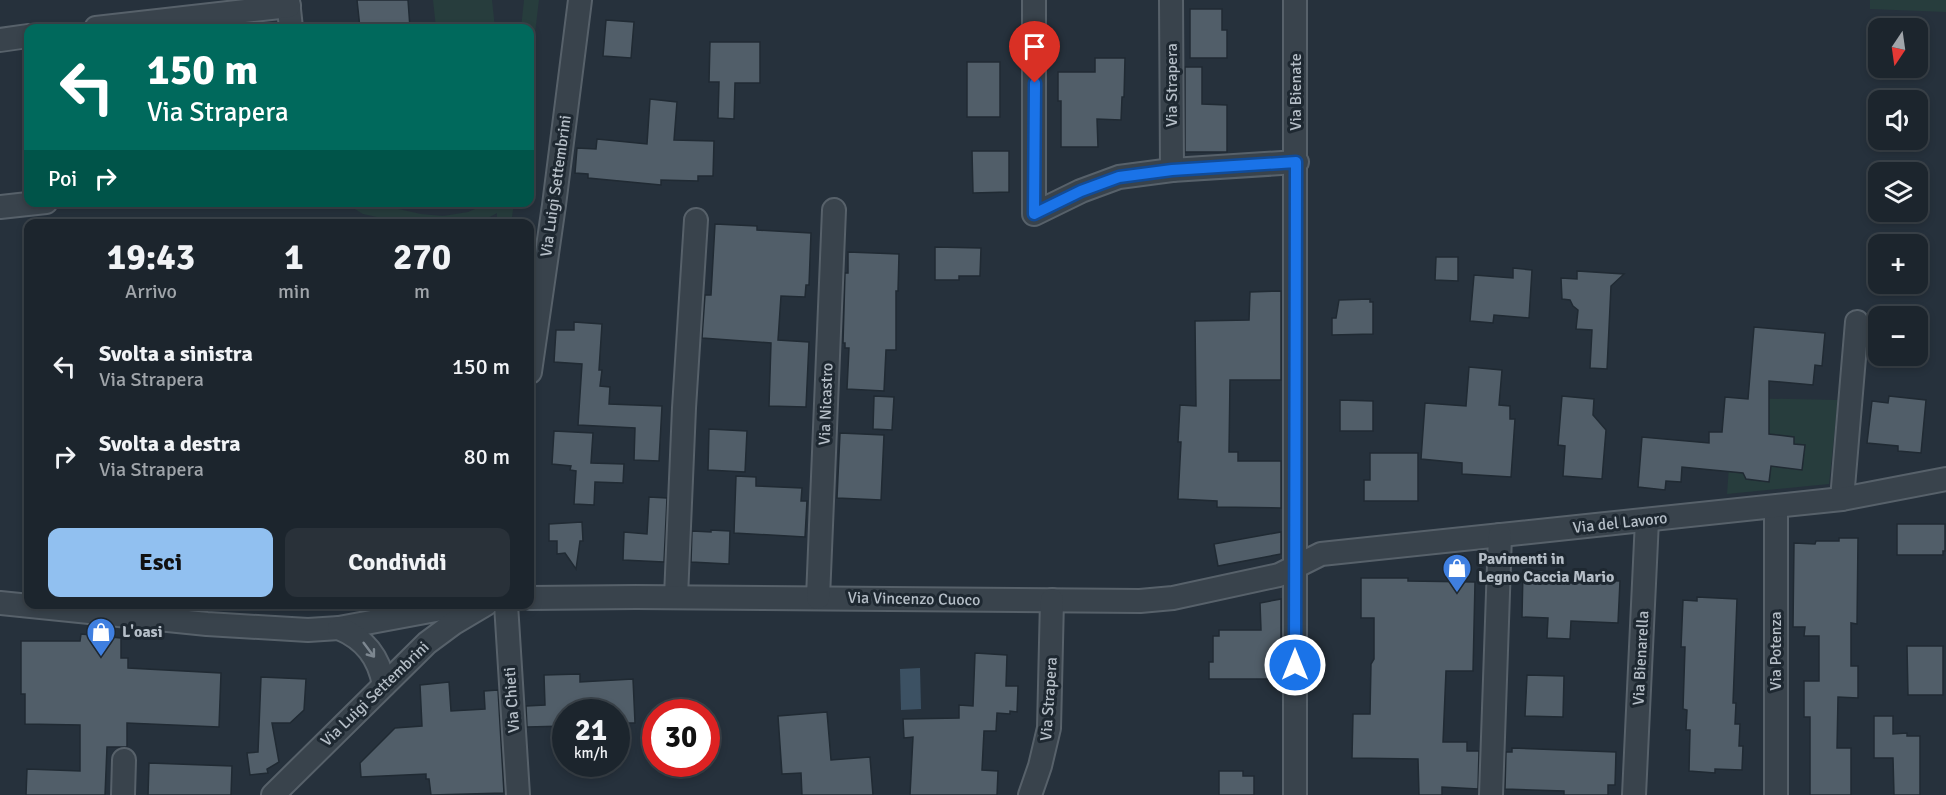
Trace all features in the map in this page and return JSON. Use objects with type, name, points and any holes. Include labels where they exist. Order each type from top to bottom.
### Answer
[{"type":"street","name":"Via Luigi Settembrini","points":[[534,328],[554,205],[580,0]]},
{"type":"street","points":[[1034,0],[1034,214],[1102,182],[1129,175],[1296,162]]},
{"type":"street","name":"Via Strapera","points":[[1171,0],[1172,170]]},
{"type":"street","name":"Via Bienate","points":[[1295,795],[1296,0]]},
{"type":"street","points":[[127,24],[288,3],[291,24]]},
{"type":"street","points":[[0,40],[24,37]]},
{"type":"street","points":[[0,207],[24,204]]},
{"type":"street","name":"Via Nicastro","points":[[818,598],[834,210]]},
{"type":"street","points":[[676,597],[684,408],[696,220]]},
{"type":"street","points":[[1842,499],[1857,322]]},
{"type":"street","name":"Via del Lavoro","points":[[1295,568],[1322,554],[1776,507],[1842,499],[1946,479]]},
{"type":"street","name":"Via Potenza","points":[[1776,507],[1776,795]]},
{"type":"street","name":"Via Bienarella","points":[[1634,795],[1647,520]]},
{"type":"street","points":[[1491,795],[1500,535]]},
{"type":"street","name":"Via Vincenzo Cuoco","points":[[534,598],[1157,600],[1279,575],[1295,568]]},
{"type":"street","name":"Via Strapera","points":[[1030,795],[1049,728],[1052,600]]},
{"type":"street","points":[[0,603],[24,604]]},
{"type":"street","points":[[112,609],[206,614],[296,630],[339,628],[441,609]]},
{"type":"street","name":"Via Luigi Settembrini","points":[[273,795],[427,643],[454,622],[477,609]]},
{"type":"street","name":"Via Chieti","points":[[506,609],[518,795]]},
{"type":"street","points":[[339,628],[352,634],[366,645],[378,664],[384,685]]},
{"type":"street","points":[[123,795],[124,760]]},
{"type":"green space","points":[[433,0],[492,0],[495,24],[436,24]]},
{"type":"green space","points":[[524,0],[539,0],[534,41],[534,24],[521,24]]},
{"type":"green space","points":[[1870,0],[1946,0],[1946,12],[1870,9]]},
{"type":"green space","points":[[352,207],[390,207],[443,216],[468,212],[480,207],[513,207],[512,219],[497,219],[497,213],[486,219],[386,219],[363,214]]},
{"type":"green space","points":[[1734,398],[1838,400],[1829,484],[1727,494]]},
{"type":"water","points":[[920,668],[921,709],[901,710],[900,669]]},
{"type":"building","points":[[357,0],[408,0],[410,24],[360,24]]},
{"type":"building","points":[[1190,9],[1222,9],[1222,30],[1227,30],[1227,58],[1190,58]]},
{"type":"building","points":[[606,20],[634,22],[631,58],[603,56]]},
{"type":"building","points":[[710,42],[760,42],[760,83],[735,83],[734,119],[718,118],[719,82],[709,82]]},
{"type":"building","points":[[1095,58],[1125,58],[1121,120],[1097,119],[1098,147],[1061,147],[1061,101],[1058,101],[1058,72],[1095,72]]},
{"type":"building","points":[[967,62],[1000,62],[1000,117],[967,117]]},
{"type":"building","points":[[1185,67],[1202,67],[1202,104],[1227,105],[1227,152],[1185,152]]},
{"type":"building","points":[[650,99],[677,102],[674,140],[714,141],[713,176],[698,176],[698,181],[661,180],[661,185],[588,178],[588,174],[575,173],[577,148],[596,149],[597,139],[647,144]]},
{"type":"building","points":[[972,151],[1009,151],[1009,192],[973,193]]},
{"type":"building","points":[[715,224],[757,226],[757,230],[811,233],[809,285],[806,285],[805,297],[781,296],[778,340],[809,342],[806,407],[769,406],[771,343],[702,338],[705,295],[711,295]]},
{"type":"building","points":[[935,247],[981,248],[980,276],[959,276],[959,280],[935,280]]},
{"type":"building","points":[[848,252],[899,254],[898,291],[896,291],[896,350],[886,350],[884,391],[847,389],[849,348],[845,348],[845,343],[843,343],[845,273],[848,273]]},
{"type":"building","points":[[1436,257],[1458,257],[1458,281],[1435,280]]},
{"type":"building","points":[[1513,268],[1532,270],[1529,318],[1494,315],[1493,323],[1470,321],[1474,275],[1513,278]]},
{"type":"building","points":[[1577,271],[1624,274],[1611,286],[1607,369],[1590,368],[1592,330],[1576,329],[1578,310],[1570,300],[1562,299],[1561,278],[1577,279]]},
{"type":"building","points":[[1281,291],[1281,380],[1230,380],[1229,452],[1238,452],[1238,461],[1281,461],[1281,508],[1217,507],[1217,501],[1178,499],[1180,405],[1196,406],[1195,321],[1249,320],[1250,292]]},
{"type":"building","points":[[1370,299],[1370,302],[1373,302],[1373,334],[1332,335],[1332,318],[1336,318],[1339,300]]},
{"type":"building","points":[[574,322],[602,324],[600,386],[610,387],[609,404],[662,406],[659,461],[634,460],[635,428],[578,425],[582,364],[554,362],[556,330],[574,330]]},
{"type":"building","points":[[1754,327],[1825,333],[1822,366],[1815,365],[1813,385],[1769,381],[1769,434],[1794,437],[1794,444],[1805,445],[1802,470],[1771,466],[1769,482],[1746,479],[1743,473],[1682,467],[1681,482],[1666,481],[1665,490],[1638,487],[1642,437],[1709,443],[1709,432],[1722,432],[1725,397],[1748,399]]},
{"type":"building","points":[[1469,367],[1502,370],[1499,405],[1510,406],[1510,419],[1515,419],[1511,477],[1462,474],[1462,463],[1421,459],[1425,403],[1466,406]]},
{"type":"building","points":[[874,396],[894,397],[892,430],[873,429]]},
{"type":"building","points":[[1562,396],[1594,399],[1593,415],[1606,430],[1602,479],[1563,476],[1565,446],[1558,445]]},
{"type":"building","points":[[1889,396],[1926,400],[1921,453],[1898,451],[1898,446],[1867,443],[1872,401],[1888,403]]},
{"type":"building","points":[[1340,400],[1373,401],[1373,431],[1340,431]]},
{"type":"building","points":[[709,429],[747,431],[745,472],[708,470]]},
{"type":"building","points":[[554,431],[593,433],[591,463],[624,464],[623,483],[595,482],[594,505],[574,504],[576,471],[570,470],[571,466],[552,464]]},
{"type":"building","points":[[840,433],[884,435],[881,500],[837,498]]},
{"type":"building","points":[[1370,453],[1418,453],[1418,501],[1364,501],[1364,480],[1370,480]]},
{"type":"building","points":[[736,476],[756,477],[756,486],[802,488],[801,501],[807,501],[805,537],[734,533]]},
{"type":"building","points":[[649,497],[667,498],[664,562],[623,560],[624,532],[647,534]]},
{"type":"building","points":[[582,522],[583,541],[580,541],[576,569],[565,553],[557,554],[557,541],[549,541],[549,524]]},
{"type":"building","points":[[1897,524],[1945,524],[1943,555],[1897,555]]},
{"type":"building","points":[[711,530],[730,531],[729,564],[691,562],[692,531],[711,532]]},
{"type":"building","points":[[1281,532],[1281,554],[1218,566],[1214,544]]},
{"type":"building","points":[[1839,538],[1858,538],[1857,624],[1851,623],[1851,666],[1858,666],[1858,698],[1838,697],[1837,748],[1851,748],[1851,795],[1810,795],[1810,717],[1804,717],[1804,681],[1819,681],[1819,636],[1804,636],[1805,627],[1793,627],[1794,543],[1815,544],[1816,541],[1839,541]]},
{"type":"building","points":[[1523,570],[1563,572],[1563,579],[1620,581],[1618,623],[1571,621],[1570,639],[1547,638],[1548,618],[1522,617]]},
{"type":"building","points":[[1361,578],[1475,582],[1473,671],[1446,671],[1443,742],[1467,742],[1467,751],[1479,751],[1478,789],[1442,787],[1442,795],[1419,795],[1418,759],[1352,758],[1353,714],[1370,714],[1371,664],[1374,659],[1374,618],[1361,618]]},
{"type":"building","points":[[1697,597],[1737,599],[1733,703],[1736,703],[1735,724],[1740,724],[1739,746],[1743,746],[1742,770],[1715,769],[1715,773],[1689,771],[1690,730],[1686,730],[1687,710],[1683,709],[1685,647],[1681,647],[1683,600],[1697,601]]},
{"type":"building","points":[[1281,599],[1281,679],[1209,679],[1209,662],[1213,662],[1213,636],[1219,636],[1219,630],[1261,630],[1260,603]]},
{"type":"building","points":[[81,634],[121,638],[121,658],[128,658],[128,668],[221,673],[219,727],[127,723],[127,747],[107,747],[105,795],[26,795],[27,769],[80,771],[80,725],[25,724],[25,694],[21,694],[21,641],[80,641]]},
{"type":"building","points":[[1907,646],[1943,646],[1943,695],[1908,695]]},
{"type":"building","points":[[975,653],[1007,655],[1006,686],[1018,686],[1017,712],[997,713],[996,731],[984,731],[982,770],[998,771],[997,795],[910,795],[913,737],[904,738],[903,719],[959,718],[959,705],[973,706]]},
{"type":"building","points":[[580,674],[580,682],[633,679],[635,723],[630,723],[630,699],[552,699],[552,726],[527,727],[526,706],[545,705],[544,675]]},
{"type":"building","points":[[1527,675],[1564,676],[1563,717],[1525,716]]},
{"type":"building","points":[[261,677],[306,679],[304,710],[290,723],[272,723],[279,762],[267,769],[268,773],[250,775],[247,753],[258,752]]},
{"type":"building","points":[[449,682],[451,711],[485,709],[484,691],[498,690],[504,793],[431,795],[426,774],[361,777],[360,763],[395,728],[422,726],[420,685]]},
{"type":"building","points":[[827,712],[831,760],[870,757],[873,795],[802,795],[801,773],[782,774],[778,716]]},
{"type":"building","points":[[1874,716],[1893,716],[1893,734],[1907,733],[1907,736],[1920,736],[1920,795],[1894,795],[1893,758],[1874,758]]},
{"type":"building","points":[[1512,748],[1616,752],[1615,785],[1608,785],[1608,795],[1564,795],[1564,791],[1505,789],[1506,752],[1512,752]]},
{"type":"building","points":[[149,763],[232,766],[231,795],[148,795]]},
{"type":"building","points":[[1219,771],[1243,771],[1243,776],[1254,776],[1254,795],[1219,795]]},
{"type":"place","name":"Pavimenti in Legno Caccia Mario","points":[[1457,594]]},
{"type":"place","name":"L'oasi","points":[[101,658]]},
{"type":"route","points":[[1035,83],[1034,214],[1102,182],[1129,175],[1296,162],[1295,665]]}]
